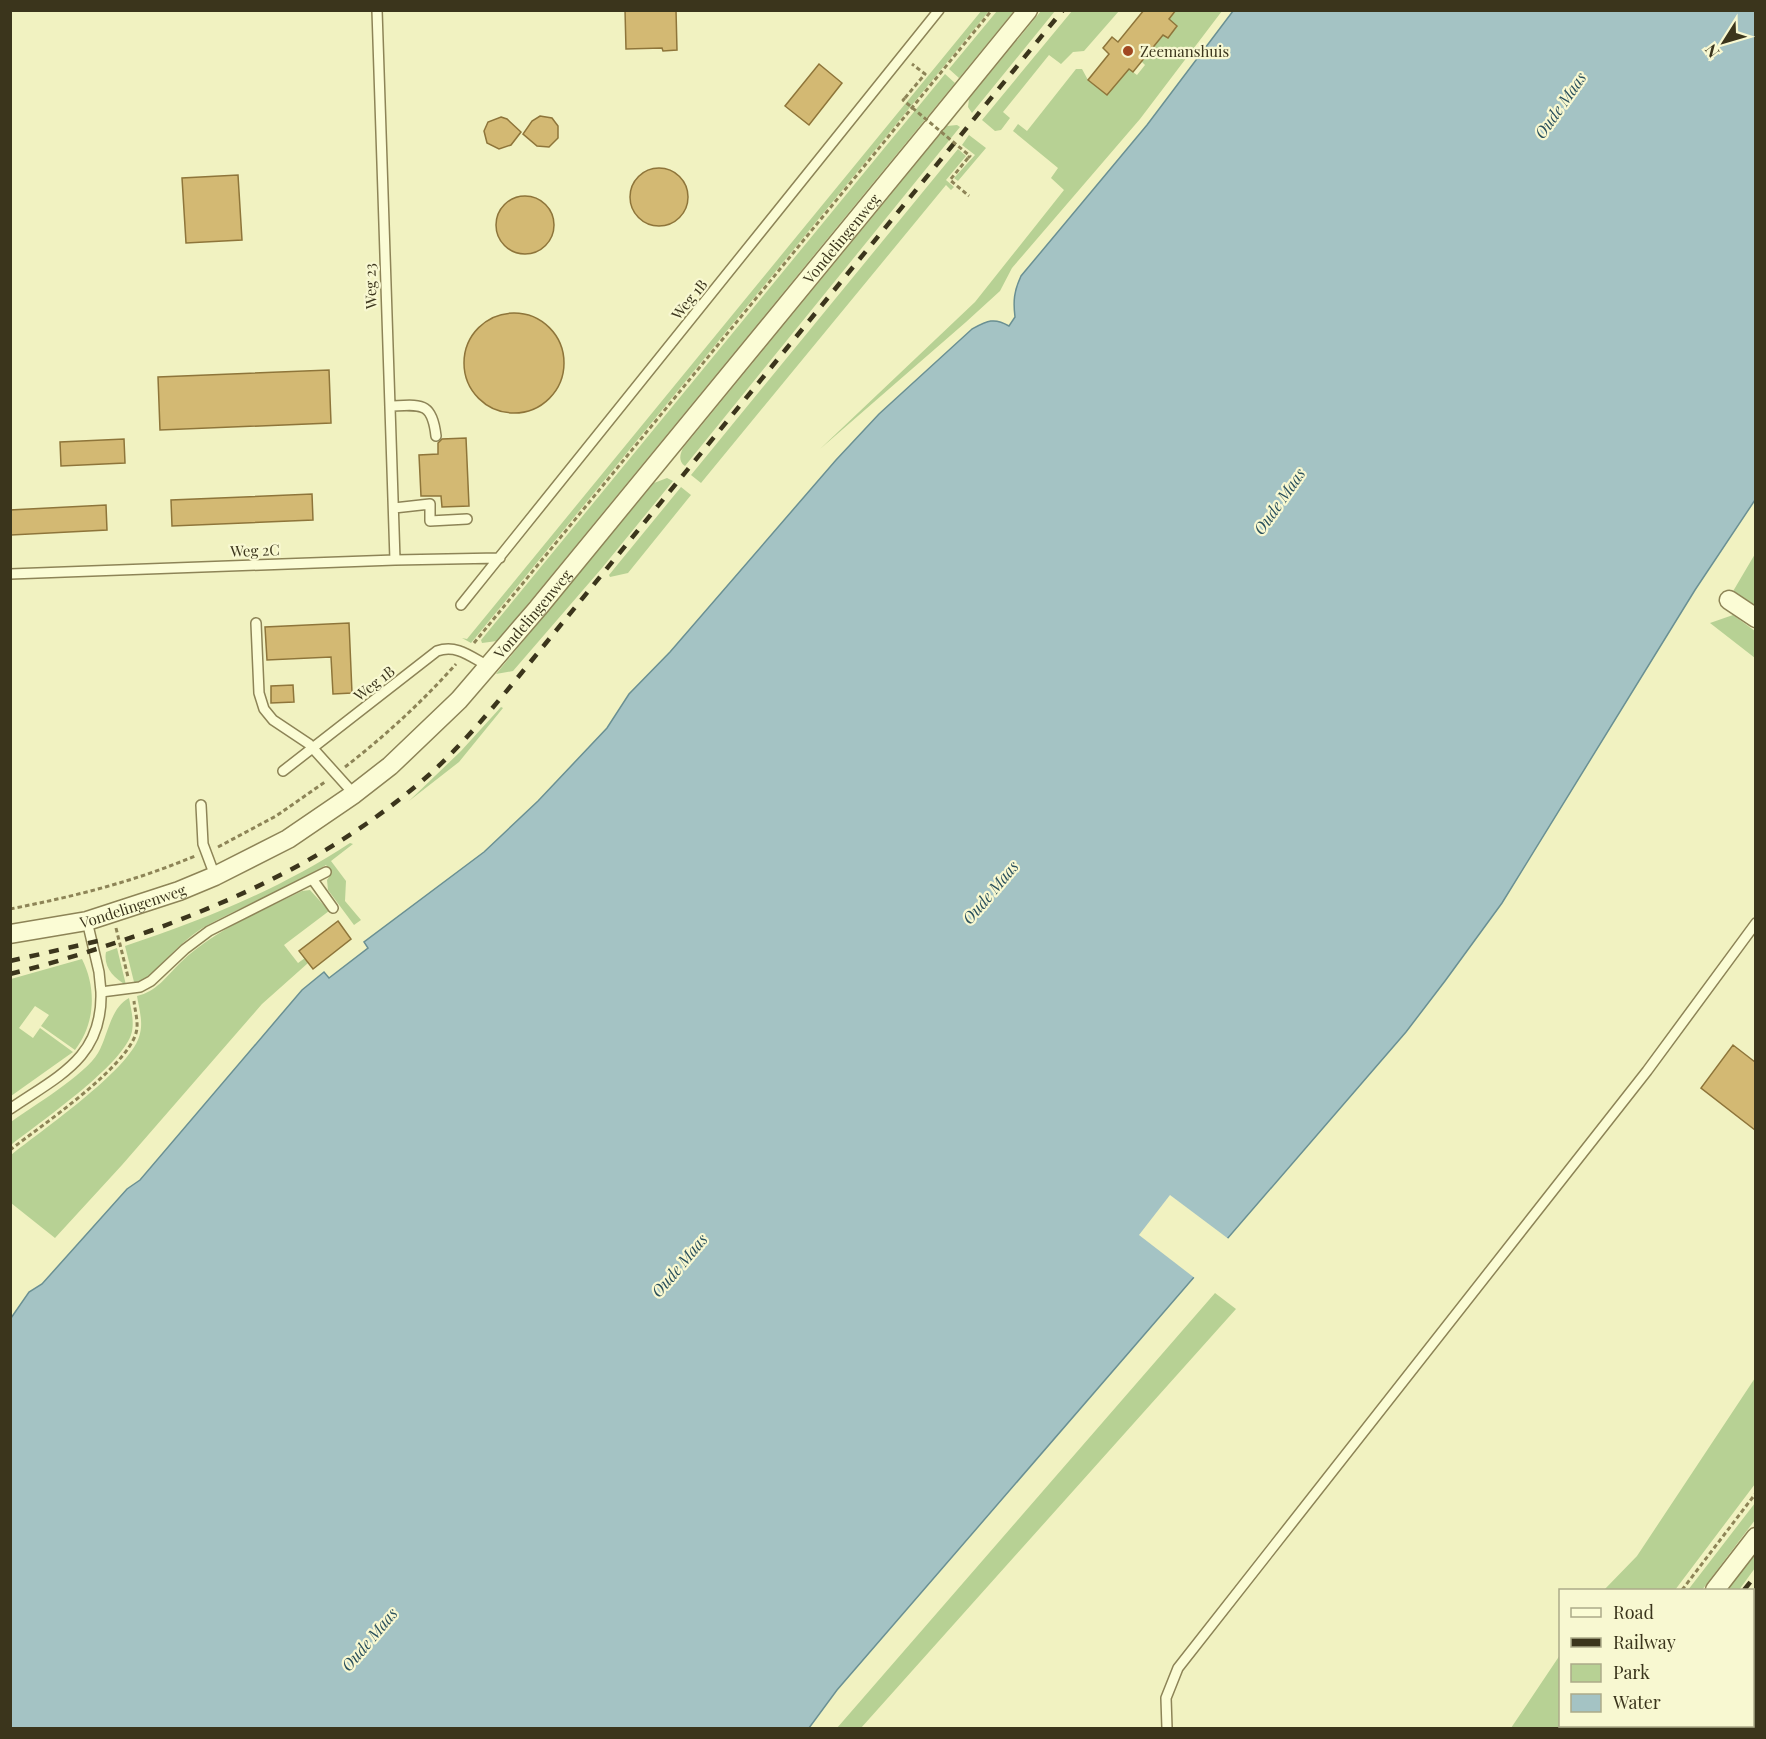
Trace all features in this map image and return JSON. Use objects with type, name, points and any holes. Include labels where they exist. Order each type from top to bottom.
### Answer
[{"type":"street","name":"Vondelingenweg","points":[[10,934],[87,921],[179,891],[215,876],[288,839],[354,794],[424,735],[459,700],[538,608],[1028,10]]},
{"type":"street","points":[[1729,600],[1755,618]]},
{"type":"street","points":[[1716,1589],[1755,1537]]},
{"type":"lane","name":"Weg 23","points":[[377,10],[382,219],[395,560]]},
{"type":"lane","name":"Weg 1B","points":[[461,605],[939,10]]},
{"type":"lane","points":[[390,406],[421,406],[430,410],[434,419],[436,436]]},
{"type":"lane","points":[[394,508],[430,504],[430,521],[468,519]]},
{"type":"lane","name":"Weg 2C","points":[[10,574],[500,558]]},
{"type":"lane","points":[[256,623],[261,703],[267,715],[313,748],[354,794]]},
{"type":"lane","name":"Weg 1B","points":[[283,771],[437,651],[446,648],[456,649],[488,666]]},
{"type":"lane","points":[[201,805],[203,844],[215,876]]},
{"type":"lane","points":[[101,992],[140,987],[151,981],[185,949],[209,931],[326,872]]},
{"type":"lane","points":[[313,880],[333,908]]},
{"type":"lane","points":[[10,1109],[80,1058],[90,1045],[97,1028],[102,1010],[101,992],[99,972],[87,921]]},
{"type":"lane","points":[[1167,1728],[1166,1698],[1178,1668],[1640,1080],[1755,923]]},
{"type":"path","points":[[917,68],[925,74],[903,100],[970,156],[950,180],[969,196]]},
{"type":"path","points":[[1683,1589],[1755,1493]]},
{"type":"green space","points":[[982,10],[989,11],[471,643],[462,638],[467,639]]},
{"type":"green space","points":[[997,11],[1014,11],[959,78],[949,69]]},
{"type":"green space","points":[[1041,11],[1055,11],[972,113],[968,107],[969,99]]},
{"type":"green space","points":[[1072,11],[1119,11],[1084,51],[1073,52],[1061,64],[1049,55],[1003,112],[1010,118],[1001,130],[995,131],[982,120]]},
{"type":"green space","points":[[1176,11],[1222,11],[1140,119],[1012,268],[1000,291],[820,449],[975,302],[1064,190],[1051,178],[1058,168],[1013,131],[1018,124],[1027,131],[1076,69],[1082,69],[1088,80],[1107,95],[1129,69],[1137,75],[1145,65],[1141,61],[1164,34],[1168,37],[1177,27],[1169,19]]},
{"type":"green space","points":[[945,74],[955,83],[500,638],[497,641],[482,643],[481,640]]},
{"type":"green space","points":[[947,126],[960,127],[685,466],[680,460],[683,448]]},
{"type":"green space","points":[[969,135],[986,148],[958,181],[954,178],[975,155],[962,145]]},
{"type":"green space","points":[[958,149],[966,156],[946,180],[954,187],[951,190],[946,185],[701,483],[691,475]]},
{"type":"green space","points":[[667,478],[673,481],[513,671],[496,674],[654,483]]},
{"type":"green space","points":[[681,487],[691,495],[628,573],[610,577],[609,575]]},
{"type":"green space","points":[[1755,554],[1755,606],[1732,593]]},
{"type":"green space","points":[[1733,615],[1755,631],[1755,658],[1710,623]]},
{"type":"green space","points":[[501,707],[503,708],[459,762],[409,801],[461,751]]},
{"type":"green space","points":[[350,843],[353,844],[331,861],[346,881],[345,901],[361,920],[354,925],[328,890],[327,880],[332,873],[326,865],[297,882],[196,932],[135,986],[125,946],[241,902],[296,875]]},
{"type":"green space","points":[[310,890],[329,911],[284,945],[298,963],[305,958],[308,963],[262,1004],[122,1165],[55,1238],[11,1203],[11,1155],[102,1083],[132,1051],[141,1027],[137,996],[156,987],[193,951],[222,931],[302,891]]},
{"type":"green space","points":[[117,948],[126,985],[117,979],[106,963],[106,952]]},
{"type":"green space","points":[[82,959],[90,982],[92,1006],[82,1040],[75,1050],[41,1026],[49,1015],[35,1006],[19,1028],[33,1038],[40,1028],[73,1052],[11,1096],[11,979]]},
{"type":"green space","points":[[129,998],[133,1026],[124,1048],[77,1094],[11,1145],[11,1122],[71,1080],[91,1062],[98,1053],[113,1015]]},
{"type":"green space","points":[[1215,1293],[1236,1309],[861,1728],[837,1728]]},
{"type":"green space","points":[[1755,1378],[1755,1484],[1676,1589],[1605,1589],[1637,1556]]},
{"type":"green space","points":[[1755,1503],[1755,1520],[1703,1589],[1689,1589]]},
{"type":"green space","points":[[1755,1544],[1755,1568],[1740,1589],[1722,1589]]},
{"type":"green space","points":[[1559,1656],[1559,1727],[1572,1727],[1511,1728]]},
{"type":"water","name":"Oude Maas","points":[[1233,11],[1755,11],[1755,500],[1695,590],[1502,903],[1406,1032],[837,1690],[809,1728],[11,1728],[11,1318],[29,1292],[42,1284],[127,1189],[140,1180],[302,990],[324,972],[329,978],[368,948],[364,942],[484,852],[538,801],[607,728],[629,694],[670,652],[836,460],[879,414],[972,329],[990,321],[1009,326],[1015,317],[1015,296],[1021,276],[1147,125]]},
{"type":"pier","points":[[1170,1195],[1230,1240],[1196,1279],[1139,1235]]},
{"type":"building","points":[[625,10],[676,10],[677,50],[626,49]]},
{"type":"building","name":"Zeemanshuis","points":[[1144,10],[1176,10],[1169,19],[1177,26],[1168,38],[1163,35],[1133,72],[1129,69],[1107,95],[1088,80],[1109,54],[1103,48],[1112,37],[1118,42]]},
{"type":"building","points":[[819,64],[842,83],[809,125],[785,106]]},
{"type":"building","points":[[540,116],[552,118],[558,126],[558,138],[549,147],[537,146],[523,134],[532,121]]},
{"type":"building","points":[[501,117],[507,119],[521,132],[511,145],[499,149],[487,143],[484,131],[488,122]]},
{"type":"building","points":[[653,168],[665,168],[680,176],[688,191],[688,203],[680,218],[665,226],[653,226],[638,218],[630,203],[630,191],[638,176]]},
{"type":"building","points":[[238,175],[242,240],[186,243],[182,178]]},
{"type":"building","points":[[519,196],[531,196],[546,204],[554,219],[554,231],[546,246],[531,254],[519,254],[504,246],[496,231],[496,219],[504,204]]},
{"type":"building","points":[[514,313],[533,316],[550,327],[561,344],[564,363],[561,382],[550,399],[533,410],[514,413],[495,410],[478,399],[467,382],[464,363],[467,344],[478,327],[495,316]]},
{"type":"building","points":[[329,370],[331,423],[160,430],[158,377]]},
{"type":"building","points":[[466,438],[469,506],[442,507],[441,496],[421,496],[419,455],[438,454],[438,443],[442,439]]},
{"type":"building","points":[[124,439],[125,463],[61,466],[60,442]]},
{"type":"building","points":[[312,494],[313,520],[172,526],[171,500]]},
{"type":"building","points":[[106,505],[107,530],[11,535],[10,510]]},
{"type":"building","points":[[349,623],[352,693],[333,694],[331,657],[267,660],[265,627]]},
{"type":"building","points":[[293,685],[294,702],[271,703],[271,686]]},
{"type":"building","points":[[338,921],[351,939],[313,969],[299,951]]},
{"type":"building","points":[[1733,1045],[1755,1062],[1755,1130],[1701,1088]]},
{"type":"railway","points":[[10,974],[150,931],[262,884],[332,846],[398,800],[430,774],[465,739],[508,689],[1063,10]]},
{"type":"railway","points":[[10,961],[98,941]]},
{"type":"railway","points":[[1745,1589],[1756,1575]]},
{"type":"place","name":"Zeemanshuis","points":[[1128,51]]}]
